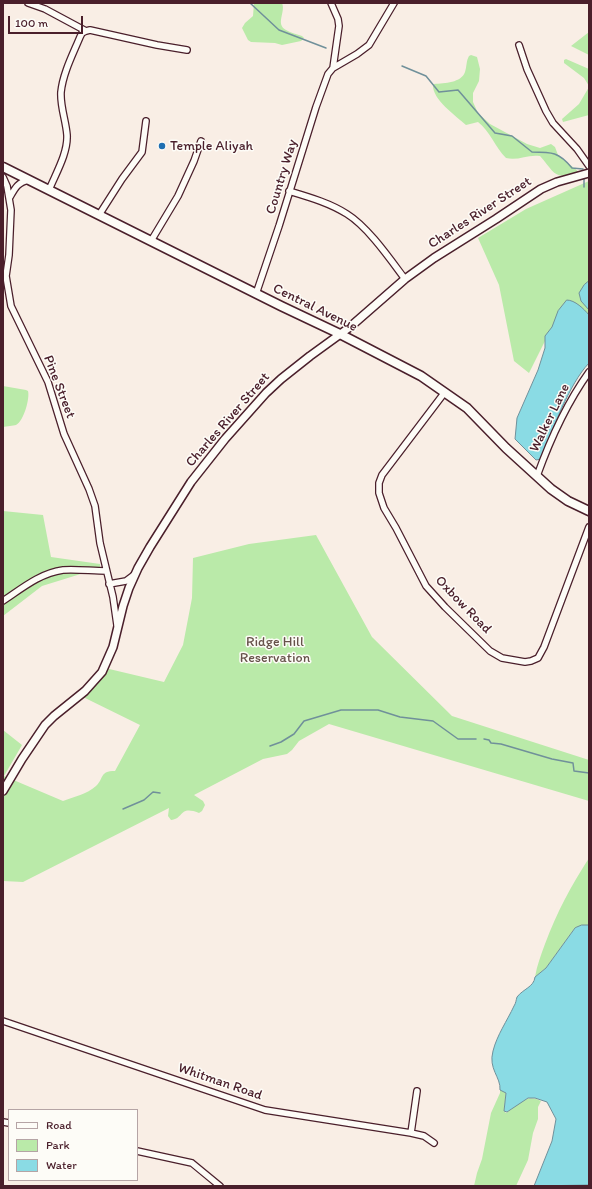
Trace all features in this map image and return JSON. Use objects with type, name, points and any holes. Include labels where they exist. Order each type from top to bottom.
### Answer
[{"type":"main road","name":"Central Avenue","points":[[3,167],[256,294],[340,334],[421,376],[467,408],[506,448],[551,489],[568,502],[589,511]]},
{"type":"street","points":[[28,3],[86,31]]},
{"type":"street","name":"Country Way","points":[[256,294],[316,107],[328,74],[333,68],[339,26],[332,3]]},
{"type":"street","points":[[333,68],[369,45],[394,3]]},
{"type":"street","points":[[49,190],[67,143],[61,98],[64,76],[82,33],[90,30],[187,50]]},
{"type":"street","points":[[519,45],[527,69],[546,111],[553,123],[577,149],[589,166]]},
{"type":"street","points":[[99,215],[122,179],[142,152],[146,121]]},
{"type":"street","points":[[151,241],[178,196],[194,161],[200,140]]},
{"type":"street","name":"Charles River Street","points":[[3,791],[45,725],[85,691],[102,672],[113,647],[123,606],[135,574],[150,548],[191,482],[225,439],[263,396],[280,379],[350,327],[405,278],[444,251],[541,189],[557,182],[589,173]]},
{"type":"street","name":"Pine Street","points":[[3,177],[7,186],[12,210],[6,276],[10,306],[48,382],[64,434],[89,489],[95,506],[106,571],[116,611],[117,627]]},
{"type":"street","points":[[10,198],[21,182],[29,180]]},
{"type":"street","points":[[289,191],[321,201],[348,214],[371,236],[405,278]]},
{"type":"street","name":"Walker Lane","points":[[537,476],[545,453],[571,399],[589,372]]},
{"type":"street","name":"Oxbow Road","points":[[445,392],[382,474],[379,484],[379,493],[384,508],[426,586],[490,651],[502,658],[525,662],[538,658],[544,647],[589,527]]},
{"type":"street","points":[[3,601],[45,575],[63,570],[106,571]]},
{"type":"street","points":[[109,584],[126,581],[135,574]]},
{"type":"street","name":"Whitman Road","points":[[3,1021],[265,1110],[411,1133],[424,1136],[434,1143]]},
{"type":"street","points":[[411,1133],[417,1091]]},
{"type":"street","points":[[138,1151],[192,1163],[220,1186]]},
{"type":"green space","points":[[254,3],[282,3],[283,10],[281,25],[288,31],[304,38],[301,41],[282,45],[275,43],[251,42],[248,40],[242,28],[253,16]]},
{"type":"green space","points":[[589,32],[589,55],[571,46]]},
{"type":"green space","points":[[471,55],[477,57],[480,69],[479,81],[473,93],[473,102],[478,113],[490,124],[527,144],[540,148],[551,144],[555,147],[558,155],[579,172],[564,176],[556,174],[540,156],[515,159],[506,158],[486,130],[478,122],[466,125],[445,107],[436,96],[433,85],[452,82],[463,76],[468,58]]},
{"type":"green space","points":[[566,59],[589,69],[589,86],[584,78],[564,63],[564,60]]},
{"type":"green space","points":[[589,87],[589,115],[563,122],[562,119],[579,104]]},
{"type":"green space","points":[[589,181],[589,338],[547,337],[529,373],[514,361],[499,285],[478,238],[526,209]]},
{"type":"green space","points":[[3,386],[28,391],[26,409],[22,419],[16,425],[3,427]]},
{"type":"green space","points":[[3,511],[43,515],[51,557],[100,564],[100,568],[42,586],[3,616]]},
{"type":"green space","name":"Ridge Hill Reservation","points":[[316,535],[372,637],[452,716],[589,760],[589,801],[329,724],[299,741],[287,754],[263,759],[194,795],[203,801],[205,805],[199,813],[185,811],[175,819],[171,820],[168,816],[169,808],[23,882],[3,881],[3,730],[22,745],[4,776],[63,801],[89,791],[96,786],[106,772],[115,771],[140,725],[83,697],[105,668],[164,682],[183,645],[192,598],[193,558],[249,544]]},
{"type":"green space","points":[[589,858],[589,925],[575,928],[546,968],[535,977],[554,921],[570,889]]},
{"type":"green space","points":[[500,1090],[506,1092],[504,1111],[506,1113],[526,1099],[530,1098],[541,1101],[538,1107],[538,1119],[533,1133],[528,1160],[516,1186],[474,1186],[482,1159],[491,1113]]},
{"type":"water","points":[[589,281],[589,310],[581,301],[579,293],[584,285]]},
{"type":"water","points":[[567,300],[576,303],[589,315],[589,363],[568,395],[541,459],[536,460],[515,439],[517,418],[538,370],[545,348],[545,336],[552,327],[558,311]]},
{"type":"water","points":[[582,925],[589,925],[589,1185],[534,1186],[552,1141],[556,1119],[547,1102],[535,1098],[528,1098],[507,1112],[504,1111],[506,1093],[500,1090],[499,1081],[493,1068],[493,1051],[502,1028],[515,1005],[517,997],[533,983],[535,977],[546,968],[575,928]]},
{"type":"waterway","points":[[250,3],[279,30],[326,48]]},
{"type":"waterway","points":[[402,66],[426,76],[439,92],[458,90],[495,133],[512,136],[532,152],[555,154],[563,159],[572,168],[583,169]]},
{"type":"waterway","points":[[584,179],[584,187]]},
{"type":"waterway","points":[[270,746],[281,742],[294,734],[304,721],[341,710],[378,710],[400,717],[433,721],[458,739],[476,739]]},
{"type":"waterway","points":[[484,739],[489,740],[491,743],[501,744],[552,759],[573,763],[574,771],[589,773]]},
{"type":"waterway","points":[[123,809],[144,800],[153,792],[160,793]]},
{"type":"place","name":"Temple Aliyah","points":[[162,146]]}]
